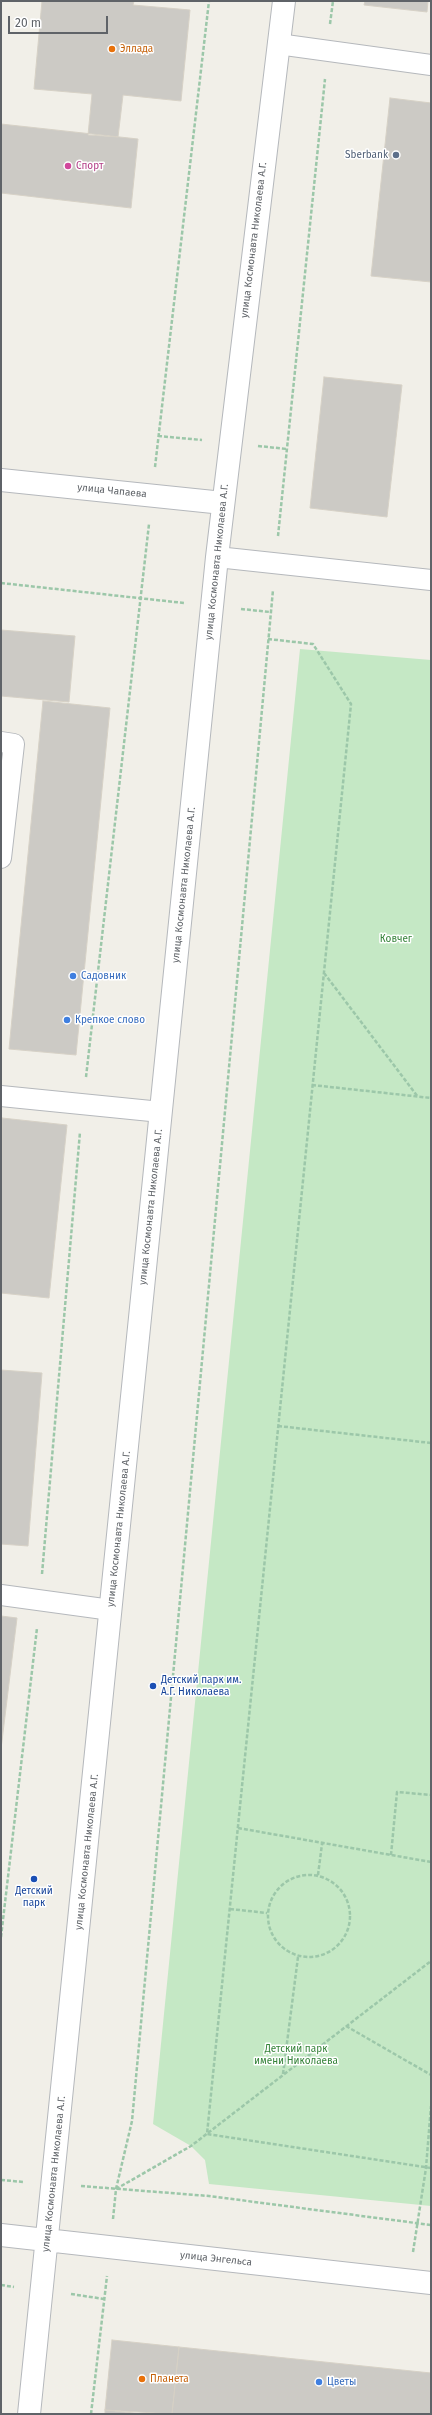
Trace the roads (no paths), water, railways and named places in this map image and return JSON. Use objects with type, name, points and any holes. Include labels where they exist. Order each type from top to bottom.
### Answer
[{"type":"street","name":"улица Космонавта Николаева А.Г.","points":[[29,2414],[222,503],[284,1]]},
{"type":"street","name":"улица Чапаева","points":[[1,480],[222,503]]},
{"type":"street","name":"улица Энгельса","points":[[1,2235],[431,2283]]},
{"type":"lane","points":[[278,44],[431,65]]},
{"type":"lane","points":[[217,557],[431,580]]},
{"type":"lane","points":[[1,742],[14,744],[1,858]]},
{"type":"lane","points":[[1,1096],[161,1112]]},
{"type":"lane","points":[[1,1595],[40,1599],[111,1610]]},
{"type":"place","name":"Эллада","points":[[112,49]]},
{"type":"place","name":"Sberbank","points":[[396,155]]},
{"type":"place","name":"Спорт","points":[[68,166]]},
{"type":"place","name":"Садовник","points":[[73,976]]},
{"type":"place","name":"Крепкое слово","points":[[67,1020]]},
{"type":"place","name":"Детский парк им. А.Г. Николаева","points":[[153,1686]]},
{"type":"place","name":"Детский парк","points":[[34,1879]]},
{"type":"place","name":"Планета","points":[[142,2379]]},
{"type":"place","name":"Цветы","points":[[319,2382]]},
{"type":"park label","name":"Ковчег","points":[[396,939]]},
{"type":"park label","name":"Детский парк имени Николаева","points":[[296,2054]]}]
